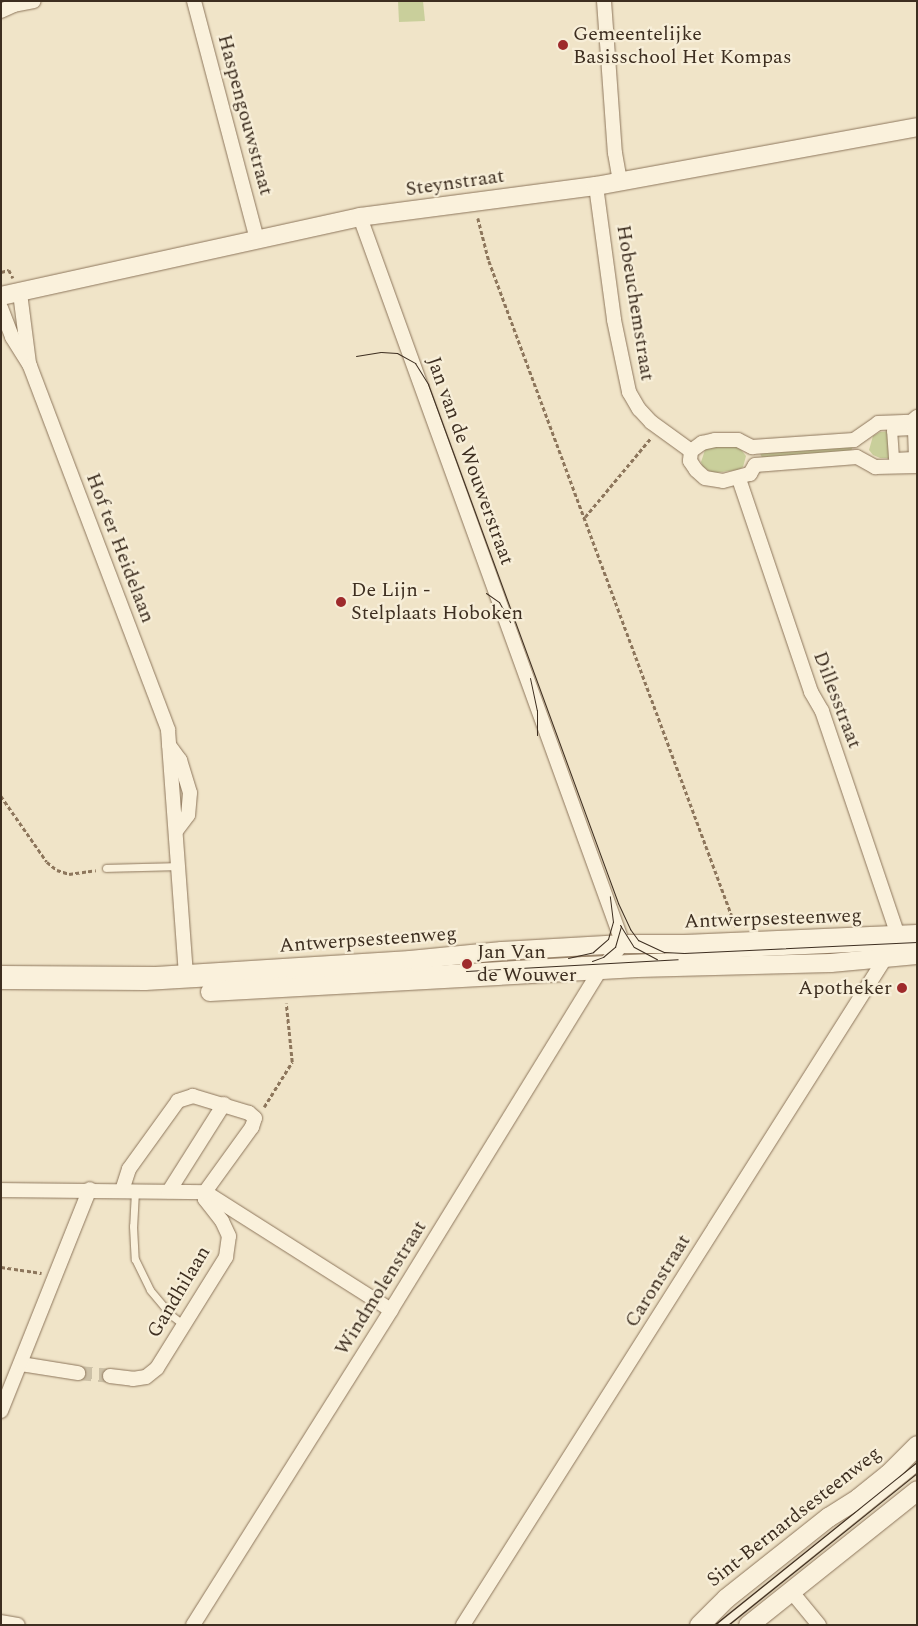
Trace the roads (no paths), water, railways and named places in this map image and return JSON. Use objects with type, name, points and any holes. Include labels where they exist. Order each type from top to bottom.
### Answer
[{"type":"main road","name":"Sint-Bernardsesteenweg","points":[[699,1625],[726,1598],[828,1517],[858,1498],[888,1474],[917,1445]]},
{"type":"main road","points":[[748,1625],[917,1490]]},
{"type":"street","points":[[1,11],[14,5],[34,1]]},
{"type":"street","name":"Haspengouwstraat","points":[[194,1],[256,239]]},
{"type":"street","points":[[604,1],[615,153],[620,182]]},
{"type":"street","name":"Steynstraat","points":[[1,296],[256,239],[360,218],[596,186],[917,127]]},
{"type":"street","name":"Hobeuchemstraat","points":[[596,186],[614,320],[629,392],[639,409],[660,429],[691,451]]},
{"type":"street","name":"Jan van de Wouwerstraat","points":[[360,218],[623,944]]},
{"type":"street","name":"Hof ter Heidelaan","points":[[20,293],[30,366]]},
{"type":"street","name":"Hof ter Heidelaan","points":[[1,308],[12,337],[30,366],[168,730],[170,745],[180,760],[190,793],[188,815],[176,831],[186,973]]},
{"type":"street","points":[[752,448],[755,465],[750,474],[723,482],[705,478],[690,461],[691,451],[702,444],[714,440],[738,440],[752,448],[854,440],[878,422],[914,423]]},
{"type":"street","points":[[854,440],[857,457]]},
{"type":"street","points":[[755,465],[857,457],[875,466],[917,466]]},
{"type":"street","name":"Dillesstraat","points":[[739,478],[811,692],[822,711],[898,935]]},
{"type":"street","name":"Antwerpsesteenweg","points":[[1,975],[98,977],[410,960],[502,950],[917,934]]},
{"type":"street","name":"Windmolenstraat","points":[[193,1625],[605,965],[623,944]]},
{"type":"street","name":"Antwerpsesteenweg","points":[[210,992],[605,965],[831,963],[886,957],[917,956]]},
{"type":"street","name":"Caronstraat","points":[[463,1625],[886,957]]},
{"type":"street","points":[[129,1190],[128,1169],[178,1101],[193,1096],[249,1112],[255,1118],[252,1127],[205,1192]]},
{"type":"street","points":[[169,1191],[224,1104]]},
{"type":"street","points":[[1,1190],[90,1189],[205,1192],[391,1310]]},
{"type":"street","points":[[1,1411],[90,1189]]},
{"type":"street","name":"Gandhilaan","points":[[110,1376],[133,1379],[146,1377],[157,1368],[226,1257],[229,1247],[229,1236],[222,1220],[205,1199],[205,1192]]},
{"type":"street","points":[[21,1364],[78,1373]]},
{"type":"street","points":[[791,1591],[819,1625]]},
{"type":"street","points":[[1,1622],[18,1625]]},
{"type":"lane","points":[[106,868],[178,866]]},
{"type":"lane","points":[[1,985],[145,986],[605,965],[917,945]]},
{"type":"lane","points":[[129,1190],[135,1259],[150,1290],[171,1315],[184,1325]]},
{"type":"lane","points":[[721,1625],[917,1467]]},
{"type":"tunnel","points":[[78,1373],[110,1376]]},
{"type":"tram line","points":[[356,356],[381,352],[397,353],[415,363],[428,384],[618,903],[630,929],[638,940],[664,952],[684,953],[917,942]]},
{"type":"tram line","points":[[486,593],[499,602],[510,622]]},
{"type":"tram line","points":[[530,678],[537,710],[537,735]]},
{"type":"tram line","points":[[568,958],[593,952],[608,939],[613,922],[610,896]]},
{"type":"tram line","points":[[620,925],[634,947],[657,959]]},
{"type":"tram line","points":[[592,961],[603,957],[615,947],[621,926]]},
{"type":"tram line","points":[[466,971],[678,959]]},
{"type":"tram line","points":[[714,1625],[917,1462]]},
{"type":"tram line","points":[[728,1625],[917,1473]]},
{"type":"place","name":"Gemeentelijke Basisschool Het Kompas","points":[[563,45]]},
{"type":"place","name":"De Lijn - Stelplaats Hoboken","points":[[341,602]]},
{"type":"place","name":"Jan Van de Wouwer","points":[[467,964]]},
{"type":"place","name":"Apotheker","points":[[902,988]]}]
